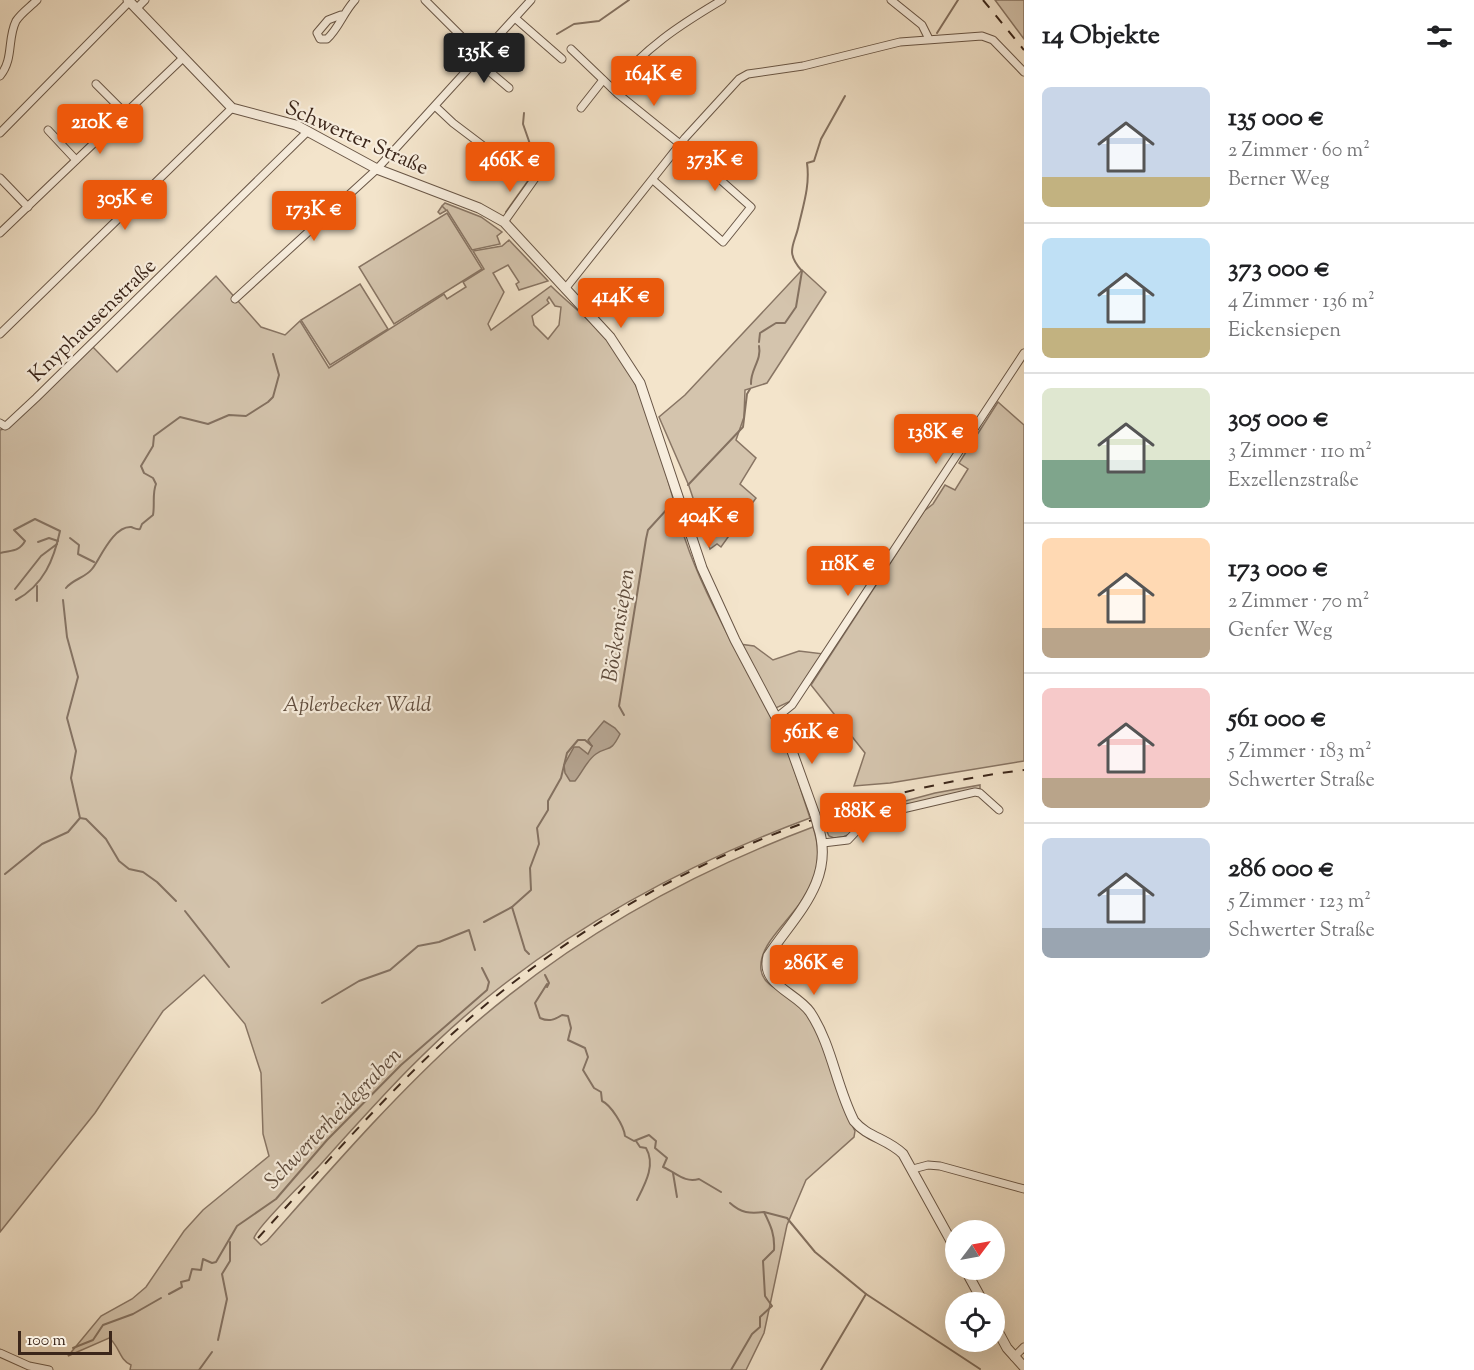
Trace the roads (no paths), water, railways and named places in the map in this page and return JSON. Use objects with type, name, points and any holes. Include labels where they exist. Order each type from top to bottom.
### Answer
[{"type":"street","points":[[0,76],[8,64],[12,32],[17,21],[37,0]]},
{"type":"street","points":[[0,133],[131,4],[145,0]]},
{"type":"street","points":[[341,15],[354,0]]},
{"type":"street","points":[[425,0],[508,88]]},
{"type":"street","points":[[235,298],[377,169],[436,107],[531,0]]},
{"type":"street","points":[[612,88],[631,65],[663,36],[722,0]]},
{"type":"street","points":[[891,0],[922,25],[929,39]]},
{"type":"street","points":[[0,334],[232,108],[131,4]]},
{"type":"street","points":[[515,18],[562,58]]},
{"type":"street","points":[[565,289],[680,144],[730,87],[748,74],[813,64],[900,42],[988,37],[1024,72]]},
{"type":"street","points":[[571,50],[750,207],[723,242],[653,180]]},
{"type":"street","points":[[0,234],[183,58]]},
{"type":"street","points":[[581,108],[603,80]]},
{"type":"street","points":[[96,84],[125,113]]},
{"type":"street","points":[[436,107],[486,148]]},
{"type":"street","name":"Schwerter Straße","points":[[232,108],[296,125],[377,169],[479,208],[504,222],[622,352],[640,383],[702,568],[735,640],[777,717],[796,758],[823,843],[823,864],[818,884],[768,957],[766,969],[772,980],[797,997],[815,1020],[854,1121],[864,1131],[899,1150],[913,1169]]},
{"type":"street","points":[[48,130],[76,160]]},
{"type":"street","name":"Knyphausenstraße","points":[[0,423],[7,425],[36,398],[308,131]]},
{"type":"street","points":[[504,222],[536,177]]},
{"type":"street","points":[[0,178],[28,207]]},
{"type":"street","points":[[777,717],[792,705],[1024,353]]},
{"type":"street","points":[[823,843],[848,840],[866,821],[881,814],[975,792],[980,793],[999,810]]},
{"type":"street","points":[[945,1229],[913,1169],[928,1164],[940,1166],[1024,1189]]},
{"type":"street","points":[[1005,1343],[1014,1358],[1024,1366]]},
{"type":"street","points":[[1014,1358],[1024,1347]]},
{"type":"street","points":[[0,1353],[29,1366],[49,1370]]},
{"type":"waterway","points":[[557,34],[574,24],[599,21],[629,0]]},
{"type":"waterway","name":"Böckensiepen","points":[[937,33],[958,0]]},
{"type":"waterway","name":"Böckensiepen","points":[[759,342],[760,333],[776,323],[785,323],[796,307],[802,271],[793,258],[792,248],[806,194],[807,163],[814,161],[821,139],[845,96]]},
{"type":"waterway","points":[[506,212],[538,167],[523,124],[524,113]]},
{"type":"waterway","name":"Böckensiepen","points":[[751,384],[759,356],[759,346]]},
{"type":"waterway","points":[[66,588],[92,569],[118,532],[131,527],[140,529],[142,524],[153,515],[156,484],[153,478],[144,473],[141,466],[153,446],[154,436],[180,417],[208,424],[229,415],[246,416],[268,402],[273,397],[279,375],[273,354]]},
{"type":"waterway","name":"Böckensiepen","points":[[688,485],[743,427],[747,394],[750,389]]},
{"type":"waterway","name":"Böckensiepen","points":[[624,715],[619,706],[646,539],[648,530],[669,507]]},
{"type":"waterway","points":[[0,553],[20,547],[25,541],[14,530],[35,519],[60,531],[55,551],[41,579],[26,594],[16,600]]},
{"type":"waterway","points":[[38,542],[49,538],[58,541]]},
{"type":"waterway","points":[[70,538],[79,545],[78,554],[94,562]]},
{"type":"waterway","points":[[15,589],[41,556],[57,544]]},
{"type":"waterway","points":[[37,586],[37,601]]},
{"type":"waterway","points":[[5,874],[42,844],[68,832],[80,818],[71,778],[76,751],[67,718],[78,677],[67,637],[63,600]]},
{"type":"waterway","name":"Böckensiepen","points":[[529,954],[525,950],[512,907],[531,890],[530,868],[539,844],[537,828],[548,810],[548,801],[561,778],[567,753],[578,740],[585,740],[592,746]]},
{"type":"waterway","points":[[80,818],[86,819],[106,839],[119,861],[129,869],[143,872],[176,901]]},
{"type":"waterway","name":"Schwerterheidegraben","points":[[484,922],[512,907]]},
{"type":"waterway","points":[[185,911],[229,967]]},
{"type":"waterway","points":[[322,1003],[359,981],[390,970],[418,946],[439,942],[469,930],[475,950]]},
{"type":"waterway","name":"Schwerterheidegraben","points":[[169,1294],[182,1287],[181,1282],[189,1280],[192,1269],[201,1270],[203,1259],[212,1263],[216,1262],[237,1226],[276,1199],[327,1140],[401,1065],[487,990],[489,982],[482,968]]},
{"type":"waterway","name":"Böckensiepen","points":[[545,975],[549,983],[547,987]]},
{"type":"waterway","name":"Böckensiepen","points":[[547,984],[535,1003],[540,1018],[549,1020],[562,1015],[568,1016],[571,1028],[568,1040],[585,1048],[588,1057],[583,1070],[594,1088],[601,1092],[602,1101],[616,1116],[625,1136],[634,1141],[649,1135],[656,1141],[655,1148],[667,1158],[663,1167],[685,1179],[699,1179],[721,1192]]},
{"type":"waterway","points":[[636,1141],[640,1147],[646,1148],[650,1161],[650,1168],[637,1200]]},
{"type":"waterway","points":[[673,1173],[677,1197]]},
{"type":"waterway","name":"Böckensiepen","points":[[730,1203],[746,1212],[764,1212],[772,1231],[774,1245],[774,1250],[763,1261],[765,1296],[772,1306],[760,1317],[760,1327],[752,1334],[731,1370]]},
{"type":"waterway","points":[[764,1212],[787,1218],[815,1252],[866,1294],[821,1370]]},
{"type":"waterway","points":[[218,1340],[227,1299],[222,1274],[230,1261],[230,1242]]},
{"type":"waterway","points":[[866,1294],[980,1369]]},
{"type":"waterway","name":"Schwerterheidegraben","points":[[73,1348],[93,1340],[103,1325],[133,1314],[161,1298]]},
{"type":"waterway","points":[[199,1370],[212,1352]]},
{"type":"railway","points":[[983,0],[1024,50]]},
{"type":"railway","points":[[258,1238],[426,1058],[513,983],[578,936],[647,894],[718,858],[792,827],[868,802],[946,783],[1024,770]]},
{"type":"park label","name":"Aplerbecker Wald","points":[[357,704]]}]
